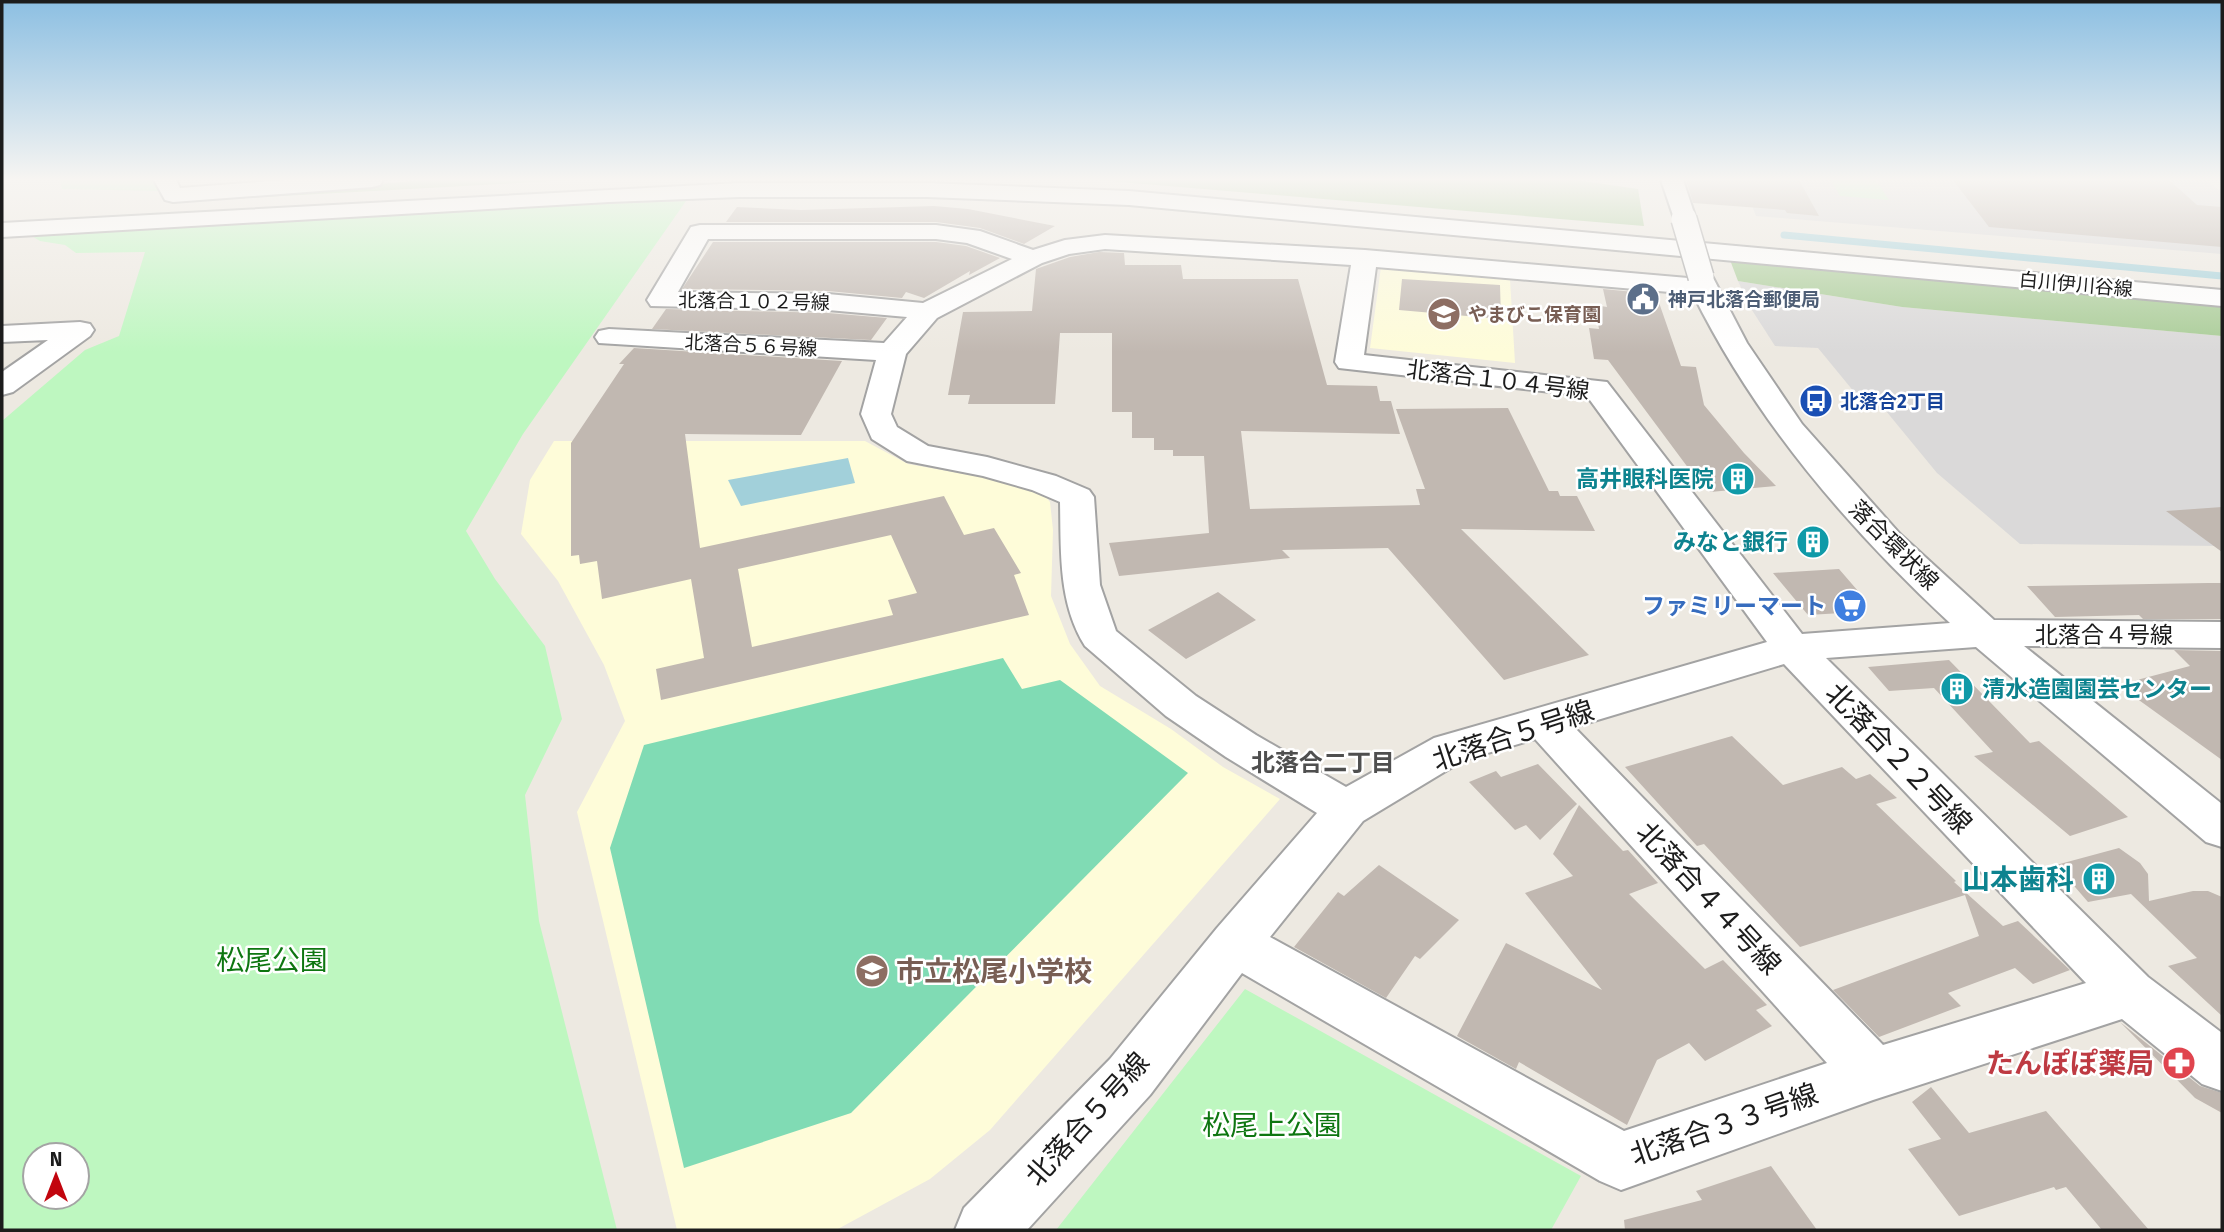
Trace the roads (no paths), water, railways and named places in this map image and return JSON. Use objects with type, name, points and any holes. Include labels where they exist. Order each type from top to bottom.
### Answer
[{"type":"street","name":"北落合１０２号線","points":[[697,237],[660,300],[831,301],[927,312]]},
{"type":"street","name":"北落合１０２号線","points":[[976,237],[1033,258]]},
{"type":"street","name":"白川伊川谷線","points":[[1567,237],[2222,298]]},
{"type":"street","name":"落合環状線","points":[[1689,237],[1702,282],[1743,361],[1791,431],[1852,503],[2030,674],[2222,829]]},
{"type":"street","name":"白川伊川谷線","points":[[1698,237],[2222,287]]},
{"type":"street","points":[[1347,809],[1241,746],[1181,706],[1098,637],[1081,585],[1077,497],[1044,483],[987,467],[918,454],[883,432],[876,414],[892,352],[927,312],[1033,258],[1065,247],[1105,242],[1702,282]]},
{"type":"street","name":"北落合１０４号線","points":[[1365,258],[1349,362],[1596,388],[1792,648]]},
{"type":"street","points":[[2,334],[80,330],[2,386]]},
{"type":"street","name":"北落合５６号線","points":[[609,337],[892,352]]},
{"type":"street","name":"北落合５号線","points":[[985,1230],[1130,1077],[1235,943],[1347,809],[1394,779],[1449,749],[1545,723],[1792,648],[1986,633]]},
{"type":"street","name":"北落合４号線","points":[[1986,633],[2222,635]]},
{"type":"street","name":"北落合２２号線","points":[[1792,648],[2129,993],[2222,1066]]},
{"type":"street","name":"北落合４４号線","points":[[1545,723],[1873,1074]]},
{"type":"street","name":"北落合３３号線","points":[[1235,943],[1621,1161],[1873,1074],[2129,993]]},
{"type":"water","points":[[848,458],[855,483],[741,506],[728,480]]},
{"type":"waterway","points":[[1811,237],[2222,276]]},
{"type":"place","name":"神戸北落合郵便局","points":[[1643,299]]},
{"type":"place","name":"やまびこ保育園","points":[[1444,314]]},
{"type":"place","name":"北落合2丁目","points":[[1816,401]]},
{"type":"place","name":"高井眼科医院","points":[[1738,479]]},
{"type":"place","name":"みなと銀行","points":[[1813,542]]},
{"type":"place","name":"ファミリーマート","points":[[1850,606]]},
{"type":"place","name":"清水造園園芸センター","points":[[1957,689]]},
{"type":"place","name":"山本歯科","points":[[2099,879]]},
{"type":"place","name":"市立松尾小学校","points":[[872,971]]},
{"type":"place","name":"たんぽぽ薬局","points":[[2179,1063]]},
{"type":"district","name":"北落合二丁目","points":[[1323,763]]},
{"type":"park label","name":"松尾公園","points":[[272,960]]},
{"type":"park label","name":"松尾上公園","points":[[1272,1125]]}]
